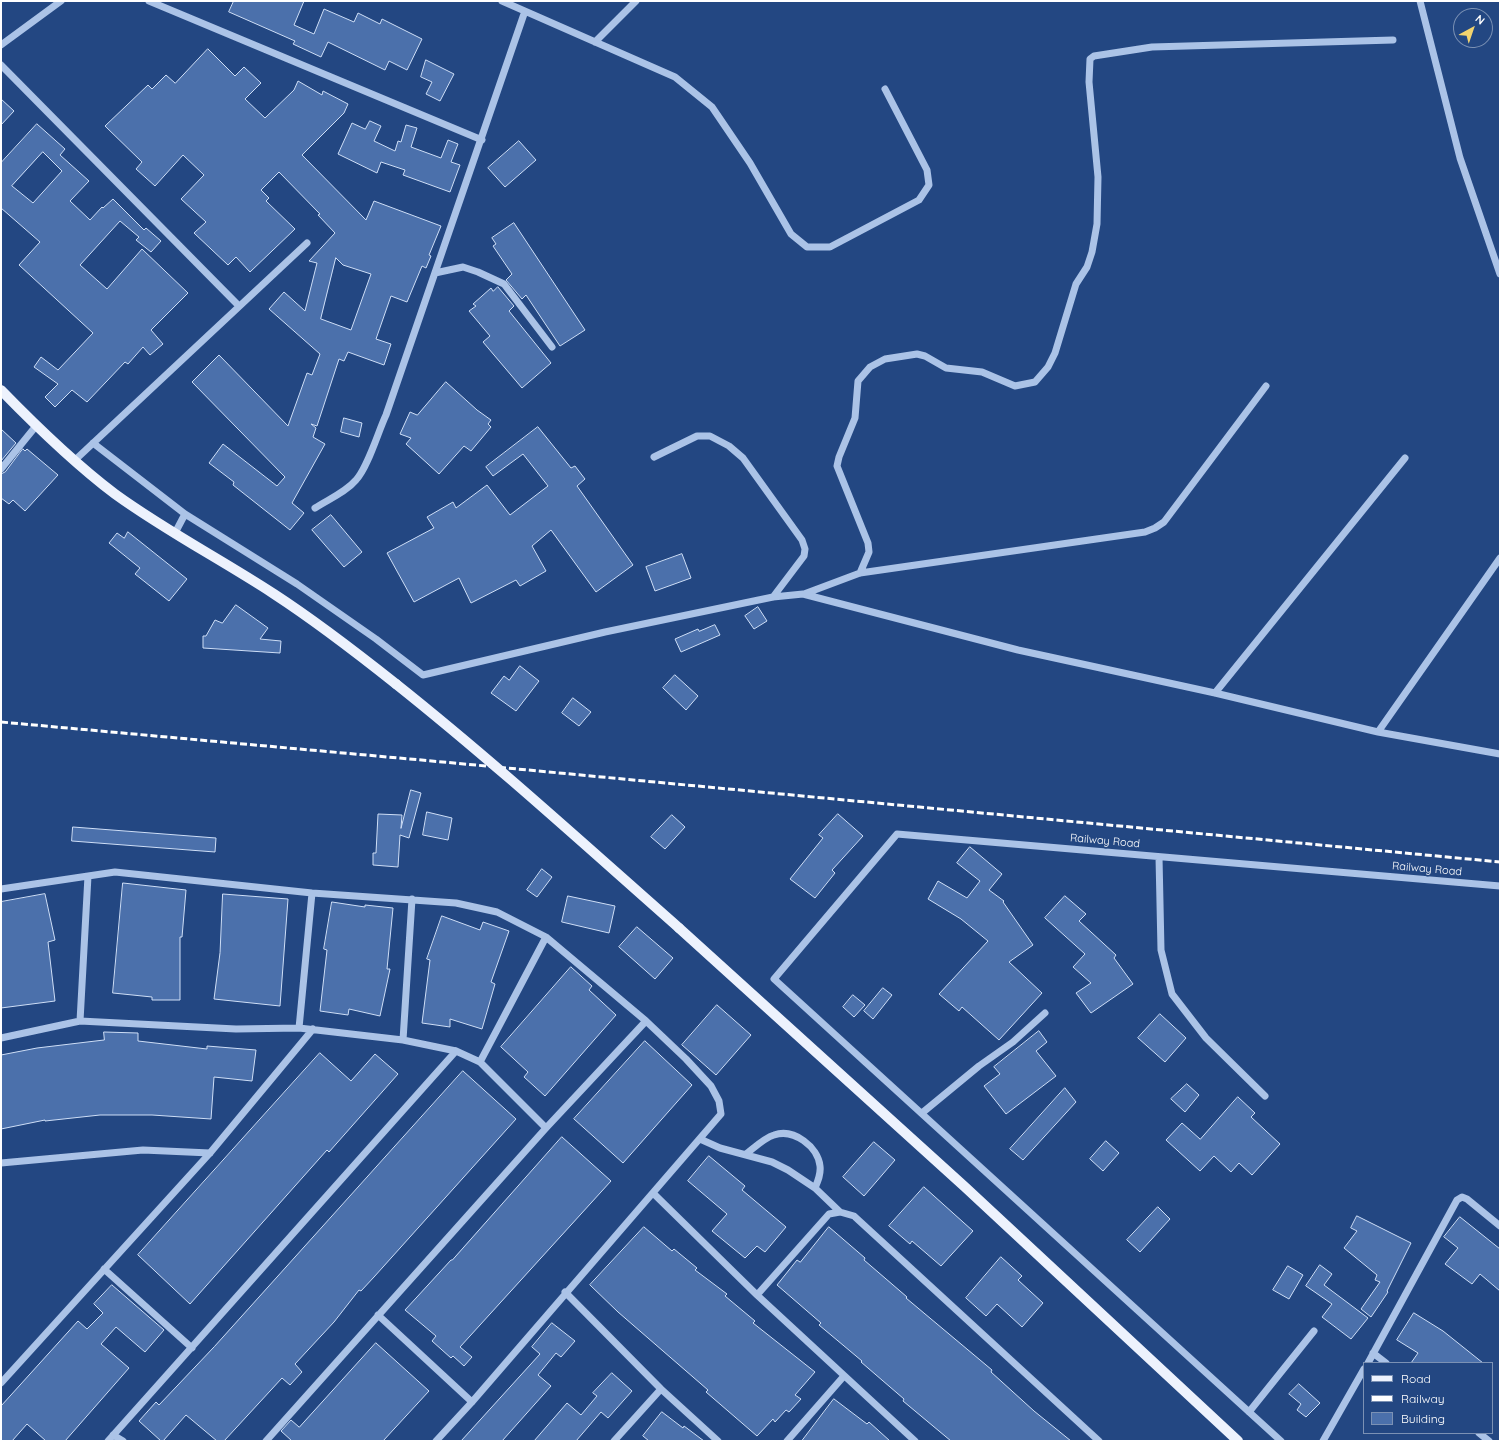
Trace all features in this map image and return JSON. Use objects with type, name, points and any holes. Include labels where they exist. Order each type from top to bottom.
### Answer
[{"type":"main road","points":[[1,390],[36,426],[74,461],[116,494],[175,533],[275,594],[348,646],[445,723],[680,928],[965,1188],[1238,1441]]},
{"type":"street","points":[[1,45],[61,1]]},
{"type":"street","points":[[149,1],[482,140]]},
{"type":"street","points":[[502,1],[675,77],[712,107],[750,163],[791,234],[807,247],[830,247],[918,200],[928,185],[927,170],[885,89]]},
{"type":"street","points":[[595,42],[636,1]]},
{"type":"street","points":[[1420,1],[1460,158],[1500,274]]},
{"type":"street","points":[[316,508],[356,480],[362,471],[386,415],[482,140],[525,11]]},
{"type":"street","points":[[860,573],[869,552],[868,543],[837,466],[854,418],[858,381],[870,367],[885,359],[917,354],[925,356],[946,368],[982,372],[1015,386],[1036,382],[1048,367],[1055,353],[1076,284],[1087,267],[1092,252],[1097,224],[1098,177],[1089,82],[1090,58],[1094,56],[1152,47],[1393,40]]},
{"type":"street","points":[[1,65],[238,305]]},
{"type":"street","points":[[74,461],[238,305],[307,242]]},
{"type":"street","points":[[435,272],[463,267],[504,284],[552,347]]},
{"type":"street","points":[[93,443],[186,514],[297,584],[376,639],[423,675],[605,632],[773,597],[803,594],[860,573],[1145,532],[1164,522],[1266,386]]},
{"type":"street","points":[[1,469],[36,426]]},
{"type":"street","points":[[654,457],[697,436],[710,436],[729,446],[743,458],[802,540],[805,549],[804,556],[773,597]]},
{"type":"street","points":[[1215,693],[1405,458]]},
{"type":"street","points":[[175,533],[186,514]]},
{"type":"street","points":[[1378,732],[1500,558]]},
{"type":"street","points":[[803,594],[1018,650],[1215,693],[1378,732],[1500,754]]},
{"type":"street","name":"Railway Road","points":[[922,1113],[774,979],[897,834],[1500,886]]},
{"type":"street","points":[[1159,856],[1161,950],[1172,994],[1206,1038],[1265,1096]]},
{"type":"street","points":[[1,889],[115,872],[312,893],[456,902],[497,912],[546,937],[646,1021],[686,1059],[710,1086],[719,1100],[721,1114],[565,1292],[472,1402],[436,1441]]},
{"type":"street","points":[[80,1021],[88,876]]},
{"type":"street","points":[[299,1028],[312,893]]},
{"type":"street","points":[[403,1040],[412,899]]},
{"type":"street","points":[[480,1062],[546,937]]},
{"type":"street","points":[[1045,1013],[1013,1042],[979,1066],[922,1113],[1281,1441]]},
{"type":"street","points":[[1,1038],[80,1021],[236,1029],[299,1028],[403,1040],[456,1050],[480,1062],[546,1128]]},
{"type":"street","points":[[266,1441],[546,1128],[646,1021]]},
{"type":"street","points":[[1,1383],[210,1152],[313,1029]]},
{"type":"street","points":[[123,1441],[110,1438],[192,1348],[456,1050]]},
{"type":"street","points":[[746,1154],[772,1135],[778,1134],[799,1137],[811,1146],[818,1158],[820,1172],[815,1188]]},
{"type":"street","points":[[700,1139],[720,1148],[772,1162],[815,1188],[840,1212]]},
{"type":"street","points":[[1,1163],[143,1150],[210,1152]]},
{"type":"street","points":[[652,1193],[757,1295],[916,1441]]},
{"type":"street","points":[[1368,1362],[1457,1200],[1462,1197],[1467,1199],[1500,1226]]},
{"type":"street","points":[[757,1295],[829,1214],[840,1212],[854,1216],[1099,1441]]},
{"type":"street","points":[[104,1269],[192,1348]]},
{"type":"street","points":[[565,1292],[660,1389],[718,1441]]},
{"type":"street","points":[[378,1315],[472,1402]]},
{"type":"street","points":[[1249,1412],[1314,1332]]},
{"type":"street","points":[[1373,1353],[1385,1362]]},
{"type":"street","points":[[1323,1441],[1363,1372]]},
{"type":"street","points":[[787,1441],[844,1376]]},
{"type":"street","points":[[614,1441],[660,1389]]},
{"type":"street","points":[[1480,1434],[1489,1441]]},
{"type":"building","points":[[234,1],[304,1],[294,25],[314,34],[324,9],[354,22],[358,13],[380,24],[382,19],[422,39],[407,70],[389,61],[385,70],[328,42],[321,57],[293,44],[295,41],[229,12]]},
{"type":"building","points":[[208,49],[235,76],[244,67],[261,83],[245,99],[265,118],[294,90],[298,81],[322,95],[323,91],[348,104],[344,113],[302,155],[366,220],[374,201],[441,226],[429,255],[431,256],[426,268],[422,266],[407,302],[391,296],[376,339],[391,344],[384,365],[348,352],[344,361],[339,359],[317,426],[311,424],[316,428],[313,437],[325,444],[292,503],[304,513],[290,530],[233,485],[234,482],[209,463],[223,444],[277,486],[285,477],[192,382],[219,355],[288,426],[307,373],[312,375],[320,354],[269,309],[284,292],[305,311],[317,263],[309,261],[335,233],[318,215],[320,214],[279,172],[261,190],[269,198],[266,201],[295,229],[250,272],[236,257],[228,265],[194,233],[206,222],[181,199],[204,175],[183,155],[155,186],[136,169],[142,162],[105,126],[148,85],[152,89],[166,75],[175,83]],"holes":[[[336,258],[343,265],[371,274],[351,330],[321,319]]]},
{"type":"building","points":[[426,60],[454,74],[440,101],[426,94],[432,82],[421,77]]},
{"type":"building","points":[[1,99],[14,111],[1,125]]},
{"type":"building","points":[[370,121],[381,126],[374,141],[395,151],[398,141],[401,142],[406,125],[417,128],[411,147],[441,158],[448,140],[458,144],[451,162],[460,165],[450,192],[403,175],[405,170],[381,162],[377,173],[338,154],[352,123],[365,129]]},
{"type":"building","points":[[37,124],[65,149],[60,155],[89,181],[70,201],[90,220],[102,207],[103,208],[113,199],[144,230],[146,228],[161,241],[151,252],[136,240],[139,237],[120,221],[80,265],[107,289],[142,249],[188,293],[151,330],[163,344],[150,355],[143,347],[128,364],[125,362],[87,402],[72,390],[55,407],[45,397],[58,384],[34,367],[41,357],[58,370],[93,333],[19,265],[40,242],[1,208],[1,163]],"holes":[[[43,152],[62,171],[33,203],[12,186]]]},
{"type":"building","points":[[519,141],[536,160],[505,187],[488,168]]},
{"type":"building","points":[[514,223],[585,330],[560,346],[526,295],[522,299],[506,280],[512,274],[493,246],[496,244],[492,238]]},
{"type":"building","points":[[498,287],[514,306],[509,311],[551,363],[522,388],[483,342],[490,336],[469,311],[476,306],[473,304],[491,288],[493,291]]},
{"type":"building","points":[[446,382],[477,410],[491,420],[488,424],[491,427],[471,451],[464,446],[439,474],[406,444],[411,438],[400,434],[410,412],[417,415]]},
{"type":"building","points":[[344,418],[362,423],[359,437],[341,432]]},
{"type":"building","points":[[538,427],[571,468],[575,466],[585,479],[577,486],[633,565],[596,592],[551,530],[532,546],[546,571],[520,586],[516,580],[471,603],[459,578],[414,602],[387,553],[434,528],[427,517],[453,502],[456,508],[487,485],[510,515],[548,486],[523,454],[493,476],[486,467]]},
{"type":"building","points":[[1,429],[16,443],[1,461]]},
{"type":"building","points":[[23,449],[25,451],[27,449],[58,475],[25,511],[13,500],[9,504],[1,498],[1,474],[5,472]]},
{"type":"building","points":[[331,515],[362,552],[344,567],[312,530]]},
{"type":"building","points":[[128,532],[187,579],[169,601],[135,574],[140,568],[109,543],[117,533],[124,538]]},
{"type":"building","points":[[682,554],[691,578],[655,591],[646,567]]},
{"type":"building","points":[[236,605],[268,628],[260,639],[281,641],[280,653],[203,648],[203,636],[206,636],[215,620],[222,623]]},
{"type":"building","points":[[758,607],[767,621],[754,629],[745,616]]},
{"type":"building","points":[[715,625],[720,635],[681,652],[675,639],[698,629],[699,631]]},
{"type":"building","points":[[520,666],[539,681],[516,711],[491,693],[504,676],[509,680]]},
{"type":"building","points":[[675,675],[698,696],[686,710],[663,688]]},
{"type":"building","points":[[573,698],[591,712],[579,726],[562,713]]},
{"type":"building","points":[[411,790],[421,793],[409,838],[400,835],[398,867],[373,865],[373,853],[376,853],[378,814],[402,815],[401,828]]},
{"type":"building","points":[[427,812],[452,818],[448,840],[423,835]]},
{"type":"building","points":[[838,814],[863,836],[832,870],[835,873],[815,898],[790,879],[823,838],[819,835]]},
{"type":"building","points":[[672,815],[685,827],[665,849],[651,837]]},
{"type":"building","points":[[73,827],[216,838],[215,852],[72,841]]},
{"type":"building","points":[[970,847],[1002,874],[989,890],[1004,901],[1003,902],[1033,945],[1009,962],[1042,993],[999,1040],[962,1007],[959,1011],[939,994],[988,941],[961,919],[928,899],[938,881],[967,898],[980,881],[957,863]]},
{"type":"building","points":[[542,869],[552,877],[537,897],[527,890]]},
{"type":"building","points":[[123,883],[186,890],[182,937],[180,937],[180,1000],[152,1000],[152,997],[113,993]]},
{"type":"building","points":[[45,894],[55,940],[48,942],[55,1001],[1,1008],[1,902]]},
{"type":"building","points":[[223,894],[288,899],[280,1006],[214,999],[220,953]]},
{"type":"building","points":[[568,896],[615,906],[609,933],[562,922]]},
{"type":"building","points":[[1065,896],[1086,914],[1079,921],[1116,955],[1114,958],[1133,984],[1091,1013],[1076,993],[1091,983],[1073,967],[1085,954],[1045,918]]},
{"type":"building","points":[[332,902],[365,907],[365,905],[393,908],[387,969],[390,969],[380,1016],[349,1009],[348,1015],[320,1011],[327,950],[324,949]]},
{"type":"building","points":[[442,916],[480,930],[483,922],[509,931],[491,982],[495,984],[482,1029],[450,1019],[450,1027],[422,1023],[430,960],[427,959]]},
{"type":"building","points":[[637,927],[673,958],[655,979],[619,947]]},
{"type":"building","points":[[571,967],[592,986],[589,990],[616,1015],[545,1096],[524,1077],[528,1072],[501,1047]]},
{"type":"building","points":[[883,988],[892,995],[873,1019],[864,1011]]},
{"type":"building","points":[[853,995],[865,1005],[854,1017],[843,1007]]},
{"type":"building","points":[[717,1005],[751,1035],[716,1075],[682,1045]]},
{"type":"building","points":[[1160,1014],[1186,1038],[1165,1062],[1138,1038]]},
{"type":"building","points":[[1039,1031],[1047,1042],[1036,1051],[1056,1076],[1006,1114],[984,1086],[1000,1074],[994,1067]]},
{"type":"building","points":[[104,1032],[138,1033],[138,1041],[207,1049],[207,1046],[256,1050],[252,1081],[214,1077],[211,1119],[152,1115],[100,1115],[45,1120],[1,1129],[1,1055],[37,1048],[104,1040]]},
{"type":"building","points":[[645,1041],[692,1085],[623,1163],[574,1119]]},
{"type":"building","points":[[320,1053],[351,1081],[375,1054],[398,1074],[329,1152],[327,1150],[190,1304],[138,1255]]},
{"type":"building","points":[[463,1071],[516,1119],[374,1277],[361,1291],[359,1290],[334,1322],[295,1364],[302,1372],[290,1385],[282,1378],[224,1441],[217,1441],[186,1415],[163,1441],[161,1441],[139,1421],[156,1402],[159,1405],[214,1347]]},
{"type":"building","points":[[1187,1084],[1199,1095],[1185,1112],[1171,1099]]},
{"type":"building","points":[[1065,1088],[1076,1102],[1023,1160],[1010,1149]]},
{"type":"building","points":[[1238,1097],[1255,1113],[1251,1117],[1280,1144],[1252,1175],[1239,1163],[1231,1172],[1214,1156],[1200,1171],[1166,1140],[1182,1123],[1200,1139]]},
{"type":"building","points":[[562,1137],[611,1181],[460,1347],[472,1357],[464,1366],[453,1356],[451,1358],[432,1341],[436,1336],[405,1310],[452,1260]]},
{"type":"building","points":[[1106,1141],[1119,1153],[1103,1171],[1090,1159]]},
{"type":"building","points":[[874,1142],[895,1160],[864,1196],[843,1177]]},
{"type":"building","points":[[709,1156],[745,1186],[742,1190],[786,1227],[765,1252],[757,1246],[745,1258],[712,1231],[727,1214],[688,1181]]},
{"type":"building","points":[[924,1187],[973,1231],[941,1266],[912,1241],[910,1244],[889,1226]]},
{"type":"building","points":[[1158,1207],[1170,1219],[1140,1252],[1127,1240]]},
{"type":"building","points":[[1357,1216],[1411,1243],[1387,1291],[1388,1292],[1371,1317],[1361,1309],[1380,1282],[1375,1280],[1377,1275],[1344,1248],[1357,1231],[1351,1228]]},
{"type":"building","points":[[1460,1217],[1500,1249],[1500,1291],[1480,1274],[1472,1284],[1445,1264],[1458,1248],[1444,1237]]},
{"type":"building","points":[[644,1227],[672,1251],[674,1249],[697,1268],[695,1270],[727,1294],[725,1296],[755,1321],[753,1323],[815,1372],[795,1395],[801,1399],[789,1412],[786,1410],[775,1422],[773,1419],[757,1436],[706,1392],[708,1390],[618,1312],[590,1285]]},
{"type":"building","points":[[829,1227],[865,1258],[864,1260],[907,1297],[906,1298],[992,1370],[991,1372],[1034,1411],[1071,1441],[951,1441],[903,1401],[904,1399],[819,1325],[821,1323],[777,1285],[797,1260],[800,1262]]},
{"type":"building","points":[[1001,1257],[1022,1276],[1018,1280],[1043,1303],[1022,1327],[997,1304],[986,1316],[966,1298]]},
{"type":"building","points":[[1320,1265],[1332,1274],[1324,1285],[1368,1318],[1351,1339],[1322,1317],[1332,1304],[1306,1286]]},
{"type":"building","points":[[1288,1266],[1303,1275],[1289,1299],[1273,1290]]},
{"type":"building","points":[[112,1285],[164,1330],[145,1352],[116,1327],[101,1344],[129,1368],[65,1441],[46,1441],[27,1424],[12,1441],[1,1441],[1,1406],[78,1321],[87,1329],[103,1313],[94,1304]]},
{"type":"building","points":[[1414,1313],[1443,1331],[1482,1362],[1412,1362],[1418,1353],[1397,1340]]},
{"type":"building","points":[[552,1323],[575,1341],[561,1357],[556,1353],[538,1375],[551,1386],[502,1441],[461,1441],[540,1354],[532,1347]]},
{"type":"building","points":[[376,1343],[429,1391],[383,1441],[292,1441],[281,1431],[291,1420],[299,1427]]},
{"type":"building","points":[[612,1373],[632,1391],[608,1418],[601,1412],[576,1441],[534,1441],[567,1403],[581,1415],[597,1396],[593,1393]]},
{"type":"building","points":[[1299,1384],[1320,1403],[1306,1417],[1297,1410],[1301,1404],[1289,1394]]},
{"type":"building","points":[[834,1399],[867,1424],[869,1422],[890,1441],[802,1441]]},
{"type":"building","points":[[662,1412],[683,1428],[684,1426],[704,1441],[649,1441],[643,1436]]},
{"type":"railway","points":[[1,722],[454,763],[1500,862]]}]
